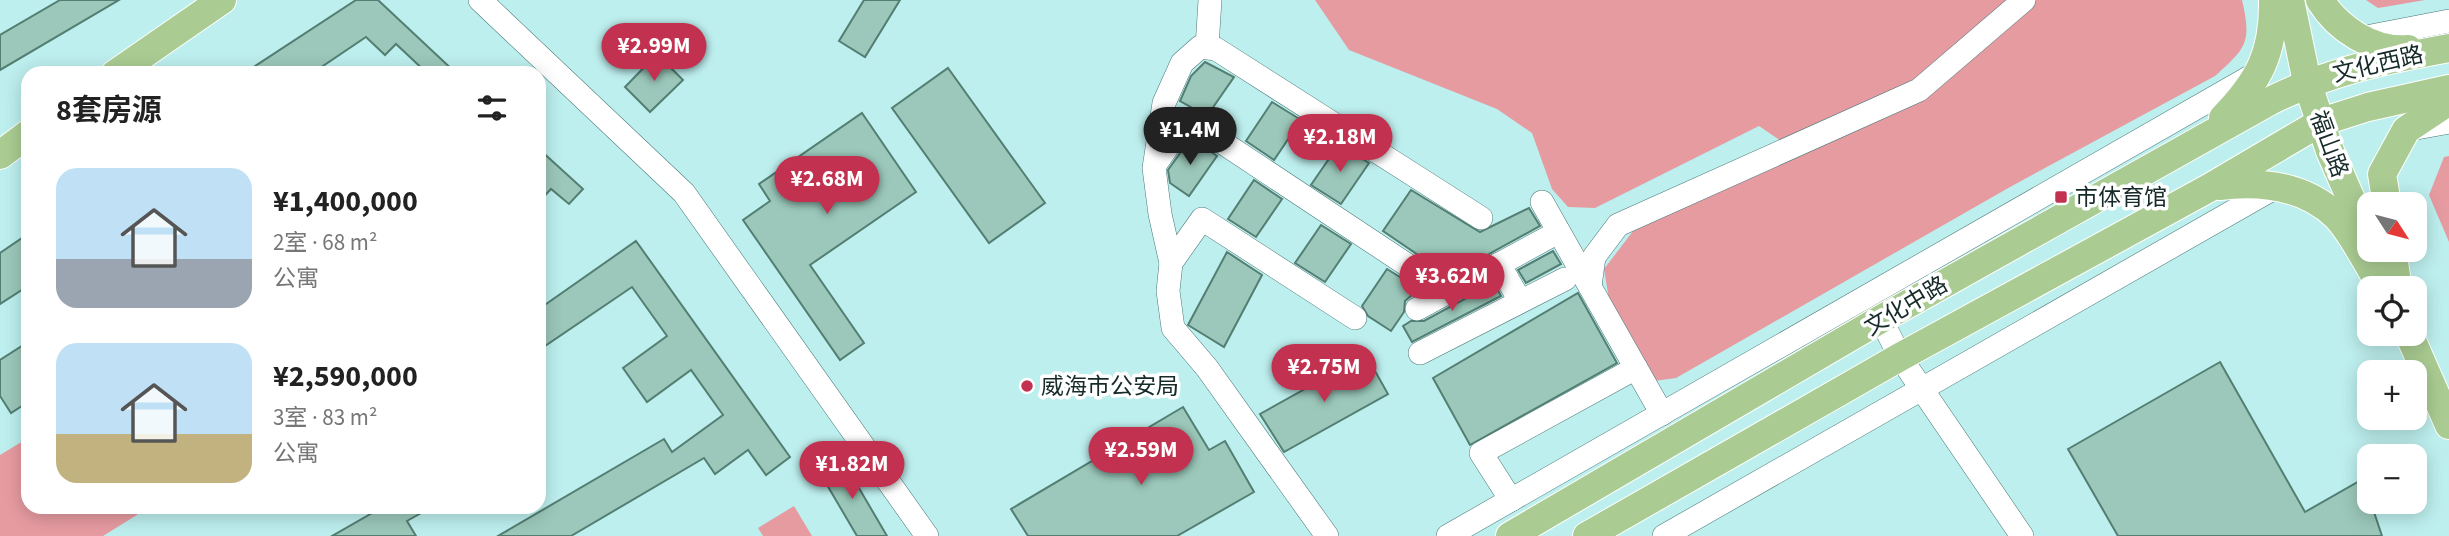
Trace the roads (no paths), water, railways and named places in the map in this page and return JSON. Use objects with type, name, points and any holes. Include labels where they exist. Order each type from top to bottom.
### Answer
[{"type":"main road","points":[[127,66],[222,0]]},
{"type":"main road","points":[[2204,137],[2248,93],[2274,33],[2273,0]]},
{"type":"main road","name":"福山路","points":[[2290,0],[2307,82],[2330,151],[2357,213]]},
{"type":"main road","points":[[2320,0],[2331,18],[2361,38],[2391,50],[2449,47]]},
{"type":"main road","name":"文化西路","points":[[2307,82],[2356,65],[2449,47]]},
{"type":"main road","name":"文化中路","points":[[1510,536],[1881,319],[2307,82]]},
{"type":"main road","name":"文化西路","points":[[2321,122],[2368,107],[2449,89]]},
{"type":"main road","points":[[2384,192],[2382,174],[2406,130],[2449,101]]},
{"type":"main road","name":"文化中路","points":[[1587,536],[1900,357],[2210,188],[2321,122]]},
{"type":"main road","points":[[0,155],[21,139]]},
{"type":"main road","points":[[2210,188],[2255,182],[2301,192],[2336,216],[2375,276]]},
{"type":"main road","points":[[2414,346],[2449,425]]},
{"type":"street","points":[[480,0],[684,193],[927,536]]},
{"type":"street","points":[[1207,47],[1210,0]]},
{"type":"street","points":[[1590,286],[1594,257],[1618,225],[1919,90],[2024,0]]},
{"type":"street","points":[[2361,38],[2449,21]]},
{"type":"street","points":[[1328,536],[1207,368],[1173,328],[1168,291],[1171,263],[1154,167],[1164,103],[1182,63],[1200,47],[1216,49],[1481,218]]},
{"type":"street","points":[[1448,536],[2258,73]]},
{"type":"street","points":[[1154,167],[1186,119],[1448,292]]},
{"type":"street","points":[[2406,130],[2449,122]]},
{"type":"street","points":[[1664,536],[1921,387],[2276,187]]},
{"type":"street","points":[[1542,202],[1662,414]]},
{"type":"street","points":[[1171,263],[1202,219],[1356,318]]},
{"type":"street","points":[[1417,309],[1549,237]]},
{"type":"street","points":[[1499,264],[1520,302]]},
{"type":"street","points":[[1420,353],[1565,279]]},
{"type":"street","points":[[1881,319],[1900,357],[2022,536]]},
{"type":"street","points":[[1511,500],[1480,453],[1636,368]]},
{"type":"place","name":"市体育馆","points":[[2061,197]]},
{"type":"place","name":"威海市公安局","points":[[1027,386]]}]
